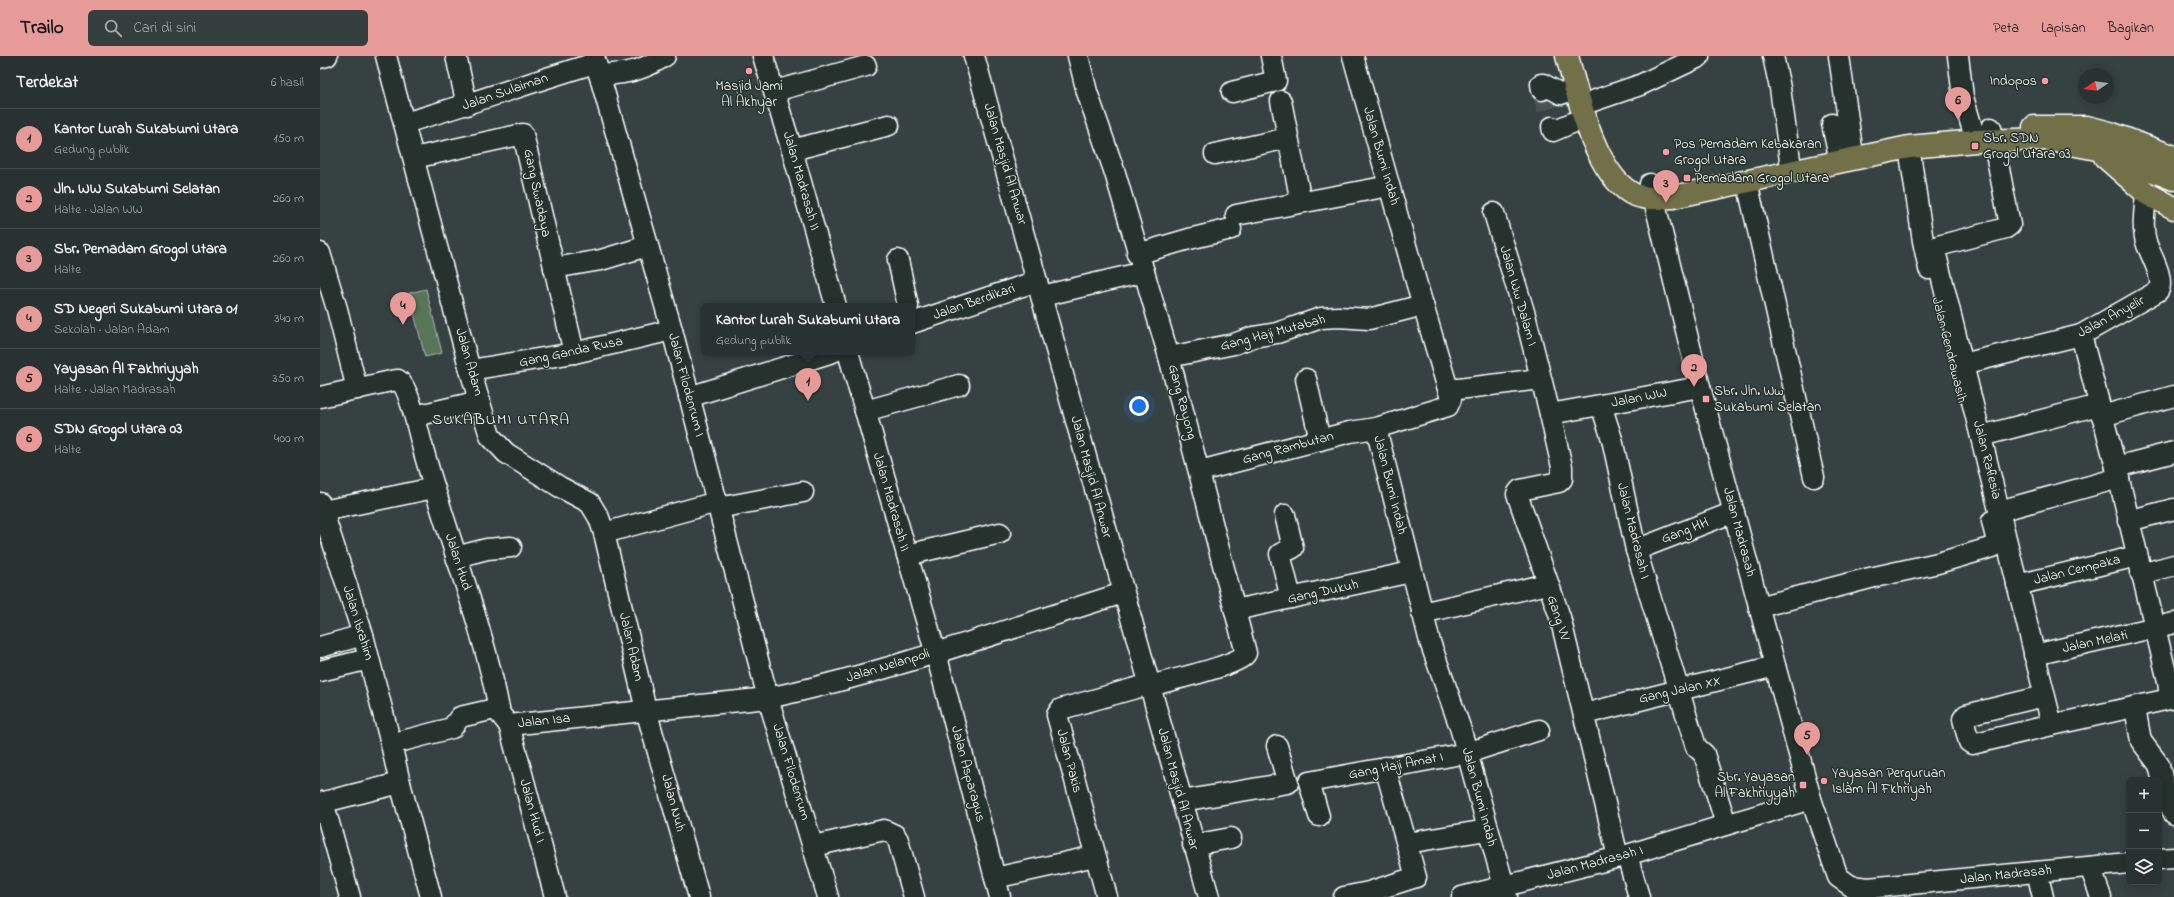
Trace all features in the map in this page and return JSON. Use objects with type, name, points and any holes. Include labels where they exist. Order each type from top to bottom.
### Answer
[{"type":"main road","points":[[1567,56],[1585,102]]},
{"type":"main road","points":[[1580,56],[1585,102],[1596,149],[1615,180],[1632,193],[1651,191],[1671,183],[1790,160],[1846,155]]},
{"type":"main road","points":[[1651,191],[1673,197],[1747,182],[1846,155],[1921,141],[1983,135],[2044,126],[2087,127],[2126,138],[2174,157]]},
{"type":"main road","points":[[1983,135],[2045,139],[2097,149],[2174,179]]},
{"type":"main road","points":[[2125,160],[2126,138]]},
{"type":"main road","points":[[2097,149],[2146,193],[2174,208]]},
{"type":"street","points":[[320,58],[327,56]]},
{"type":"street","name":"Jalan Adam","points":[[386,56],[470,370],[490,436],[506,453],[553,483],[590,503],[599,518],[604,533],[646,710]]},
{"type":"street","points":[[456,56],[467,105]]},
{"type":"street","name":"Jalan Sulaiman","points":[[404,123],[467,105],[517,87],[596,64],[629,73],[647,61],[665,56]]},
{"type":"street","name":"Jalan Madrasah II","points":[[763,56],[775,91],[835,303]]},
{"type":"street","name":"Jalan Masjid Al Anwar","points":[[974,56],[1209,897]]},
{"type":"street","name":"Gang Rayong","points":[[1078,56],[1086,92],[1114,173],[1169,357],[1200,471],[1246,653],[1243,658],[1222,666],[1150,685]]},
{"type":"street","points":[[1232,92],[1276,81],[1272,56]]},
{"type":"street","name":"Jalan Bumi Indah","points":[[1353,56],[1423,305],[1450,390],[1451,402],[1448,406],[1376,428],[1422,613],[1467,753],[1505,892]]},
{"type":"street","points":[[1773,56],[1780,88],[1790,160]]},
{"type":"street","points":[[1839,56],[1846,155]]},
{"type":"street","points":[[1958,56],[1963,97],[1983,135]]},
{"type":"street","points":[[1552,127],[1553,132],[1585,102],[1640,85],[1699,57]]},
{"type":"street","name":"Jalan Filodenrum I","points":[[596,64],[672,330],[768,698]]},
{"type":"street","points":[[775,91],[866,66]]},
{"type":"street","points":[[1542,90],[1541,84],[1543,84],[1560,94],[1585,102]]},
{"type":"street","points":[[1281,101],[1301,202]]},
{"type":"street","points":[[1832,124],[1846,155]]},
{"type":"street","points":[[792,150],[889,125]]},
{"type":"street","name":"Gang Swadaya","points":[[414,158],[523,134],[574,353]]},
{"type":"street","name":"Jalan Raflesia","points":[[1983,135],[2006,203],[2009,227],[1938,246],[1935,251],[2052,725]]},
{"type":"street","points":[[1215,154],[1288,138]]},
{"type":"street","name":"Jalan Cendrawasih","points":[[1759,607],[1949,560],[1992,548],[1997,543],[1948,350],[1923,241],[1921,141]]},
{"type":"street","points":[[1747,182],[1814,477]]},
{"type":"street","name":"Jalan Berdikari","points":[[915,322],[1040,288],[1140,263],[1189,238],[1234,222],[1301,202],[1389,186]]},
{"type":"street","name":"Jalan Madrasah","points":[[1651,191],[1700,387],[1811,799],[1846,897]]},
{"type":"street","name":"Jalan Anyelir","points":[[1963,364],[2081,335],[2158,292],[2160,288],[2160,279],[2144,233],[2146,193]]},
{"type":"street","name":"Jalan Ww Dalam I","points":[[1494,213],[1525,314],[1540,379]]},
{"type":"street","points":[[554,268],[601,260],[647,246]]},
{"type":"street","points":[[320,253],[337,309],[357,389],[320,397]]},
{"type":"street","points":[[898,260],[907,303]]},
{"type":"street","name":"Gang Haji Mutabah","points":[[1169,357],[1234,344],[1253,337],[1277,333],[1321,318],[1338,317],[1369,319],[1423,305]]},
{"type":"street","name":"Gang Ganda Rusa","points":[[470,370],[574,353],[672,330]]},
{"type":"street","points":[[2044,696],[1964,716],[1970,744],[2172,698],[2117,473],[2081,335]]},
{"type":"street","points":[[689,397],[823,355]]},
{"type":"street","name":"Jalan Madrasah II","points":[[849,355],[935,652]]},
{"type":"street","points":[[1450,390],[1540,379],[1550,414],[1601,405]]},
{"type":"street","points":[[1306,380],[1320,440]]},
{"type":"street","name":"Jalan Hud","points":[[357,389],[391,381],[399,381],[403,385],[415,416],[434,488],[504,717]]},
{"type":"street","points":[[865,411],[959,385]]},
{"type":"street","name":"Jalan WW","points":[[1601,405],[1700,387]]},
{"type":"street","points":[[1981,436],[2174,396]]},
{"type":"street","points":[[415,416],[480,401]]},
{"type":"street","name":"Jalan Madrasah I","points":[[1601,405],[1612,439],[1636,550],[1696,747],[1704,754],[1726,824]]},
{"type":"street","name":"Gang VV","points":[[1550,414],[1562,467],[1562,479],[1559,482],[1520,490],[1517,492],[1535,540],[1547,584],[1560,617],[1584,714],[1623,856],[1639,897]]},
{"type":"street","name":"Gang Rambutan","points":[[1200,471],[1320,440],[1376,428]]},
{"type":"street","points":[[1999,511],[2117,473],[2174,452]]},
{"type":"street","points":[[323,518],[434,488]]},
{"type":"street","points":[[604,533],[718,505],[803,492]]},
{"type":"street","points":[[2128,521],[2174,509]]},
{"type":"street","name":"Gang HH","points":[[1636,550],[1734,512]]},
{"type":"street","points":[[1285,515],[1293,548],[1280,554],[1291,598]]},
{"type":"street","name":"Jalan Ibrahim","points":[[323,518],[363,636],[391,744]]},
{"type":"street","points":[[907,554],[1000,533]]},
{"type":"street","points":[[456,557],[487,549],[511,547]]},
{"type":"street","name":"Jalan Cempaka","points":[[2017,585],[2139,565],[2174,565]]},
{"type":"street","name":"Gang Dukuh","points":[[1235,610],[1411,572]]},
{"type":"street","points":[[1422,613],[1547,584]]},
{"type":"street","name":"Jalan Nelanpoli","points":[[646,710],[768,698],[802,690],[935,652],[1123,593]]},
{"type":"street","name":"Jalan Melati","points":[[2034,655],[2174,624]]},
{"type":"street","points":[[320,647],[363,636]]},
{"type":"street","name":"Jalan Asparagus","points":[[935,652],[1000,897]]},
{"type":"street","points":[[320,671],[369,659]]},
{"type":"street","name":"Gang Jalan XX","points":[[1584,714],[1680,692],[1775,666]]},
{"type":"street","name":"Jalan Pakis","points":[[1108,897],[1095,856],[1058,721],[1058,713],[1064,708],[1150,685]]},
{"type":"street","name":"Jalan Filodenrum","points":[[768,698],[814,846],[828,897]]},
{"type":"street","name":"Jalan Isa","points":[[391,744],[452,728],[460,717],[504,717],[646,710]]},
{"type":"street","name":"Jalan Nuh","points":[[646,710],[699,897]]},
{"type":"street","name":"Jalan Hud I","points":[[504,717],[548,896]]},
{"type":"street","points":[[2137,719],[2140,741],[2159,765],[2167,799],[2174,814]]},
{"type":"street","name":"Gang Haji Amat I","points":[[1320,816],[1309,782],[1467,753],[1539,730]]},
{"type":"street","points":[[391,744],[431,897]]},
{"type":"street","points":[[1182,801],[1288,783],[1278,746]]},
{"type":"street","points":[[1344,897],[1370,895],[1415,877],[1416,875],[1385,767]]},
{"type":"street","points":[[350,897],[321,803],[400,783]]},
{"type":"street","name":"Jalan Madrasah I","points":[[1462,897],[1505,892],[1811,799]]},
{"type":"street","points":[[814,846],[884,830],[890,832],[898,840],[914,897]]},
{"type":"street","points":[[1407,843],[1487,830]]},
{"type":"street","points":[[1194,845],[1231,838]]},
{"type":"street","points":[[995,878],[1095,856]]},
{"type":"street","points":[[2162,860],[2174,858]]},
{"type":"street","name":"Jalan Madrasah","points":[[1838,877],[1851,886],[1868,888],[2126,863]]},
{"type":"street","points":[[2090,867],[2101,897]]},
{"type":"street","points":[[2037,872],[2043,897]]},
{"type":"green space","points":[[426,289],[442,353],[425,357],[409,293]]},
{"type":"tunnel","points":[[1542,90],[1552,127]]},
{"type":"place","name":"Masjid Jami Al Akhyar","points":[[749,71]]},
{"type":"place","name":"Indopos","points":[[2045,81]]},
{"type":"place","name":"SDN Grogol Utara 03","points":[[1958,120]]},
{"type":"place","name":"Sbr. SDN Grogol Utara 03","points":[[1975,146]]},
{"type":"place","name":"Pos Pemadam Kebakaran Grogol Utara","points":[[1666,152]]},
{"type":"place","name":"Pemadam Grogol Utara","points":[[1687,178]]},
{"type":"place","name":"Sbr. Pemadam Grogol Utara","points":[[1666,203]]},
{"type":"place","name":"SD Negeri Sukabumi Utara 01","points":[[403,325]]},
{"type":"place","name":"Jln. WW Sukabumi Selatan","points":[[1694,387]]},
{"type":"place","name":"Sbr. Jln. Ww Sukabumi Selatan","points":[[1706,399]]},
{"type":"place","name":"Kantor Lurah Sukabumi Utara","points":[[808,401]]},
{"type":"place","name":"Yayasan Al Fakhriyyah","points":[[1807,755]]},
{"type":"place","name":"Yayasan Perguruan Islam Al Fkhriyah","points":[[1824,781]]},
{"type":"place","name":"Sbr. Yayasan Al Fakhriyyah","points":[[1803,785]]},
{"type":"district","name":"SUKABUMI UTARA","points":[[501,420]]}]
